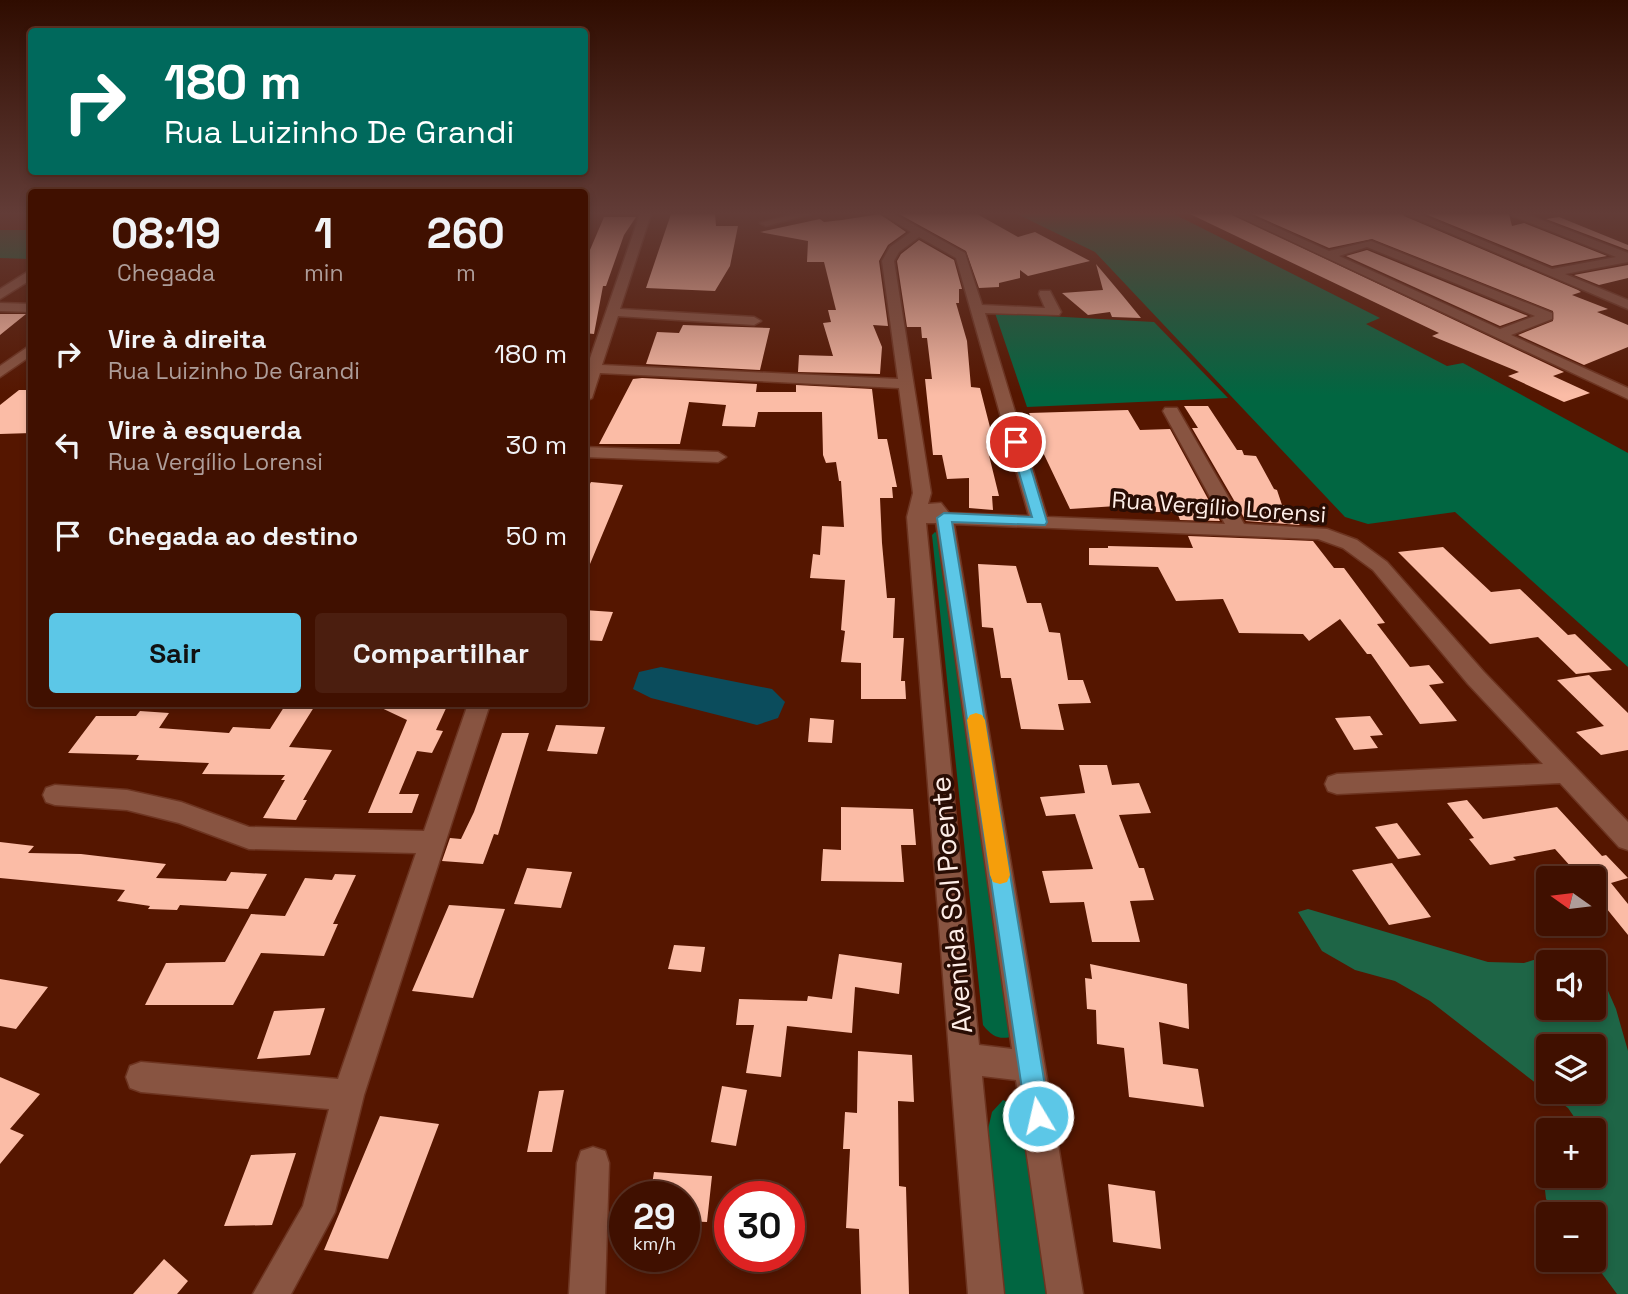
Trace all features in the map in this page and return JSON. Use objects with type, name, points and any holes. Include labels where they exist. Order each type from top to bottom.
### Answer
[{"type":"street","points":[[624,274],[590,368],[906,384]]},
{"type":"street","name":"Avenida Sol Poente","points":[[890,274],[906,384],[919,505],[986,1294]]},
{"type":"street","points":[[966,274],[1040,522]]},
{"type":"street","points":[[1370,274],[1628,394]]},
{"type":"street","points":[[1444,274],[1547,316],[1500,334]]},
{"type":"street","points":[[1553,274],[1628,305]]},
{"type":"street","points":[[0,295],[28,276]]},
{"type":"street","points":[[976,309],[1054,312],[1045,294]]},
{"type":"street","points":[[0,307],[28,308]]},
{"type":"street","points":[[611,312],[754,321]]},
{"type":"street","points":[[0,373],[28,351]]},
{"type":"street","points":[[1171,411],[1238,530]]},
{"type":"street","points":[[588,452],[718,457]]},
{"type":"street","name":"Rua Vergílio Lorensi","points":[[919,505],[944,518],[1320,533],[1350,544],[1380,566],[1476,678],[1628,839]]},
{"type":"street","name":"Avenida Sol Poente","points":[[944,518],[1065,1294]]},
{"type":"street","points":[[271,1294],[318,1212],[348,1095],[479,707]]},
{"type":"street","points":[[1337,784],[1566,773]]},
{"type":"street","points":[[55,795],[127,800],[181,814],[249,838],[434,842]]},
{"type":"street","points":[[965,1059],[1030,1066]]},
{"type":"street","points":[[141,1077],[348,1095]]},
{"type":"street","points":[[587,1294],[593,1163]]},
{"type":"green space","points":[[1116,274],[1294,274],[1380,318],[1366,324],[1447,366],[1463,363],[1628,453],[1628,667],[1455,512],[1368,524],[1345,517]]},
{"type":"green space","points":[[995,313],[1154,322],[1228,398],[1027,407]]},
{"type":"green space","points":[[935,532],[939,534],[1016,1036],[1010,1037],[997,1037],[983,1025],[932,535]]},
{"type":"green space","points":[[1308,909],[1488,962],[1524,963],[1536,959],[1536,1020],[1606,1020],[1606,986],[1616,1009],[1628,1051],[1628,1294],[1617,1294],[1601,1272],[1606,1272],[1606,1202],[1548,1202],[1545,1188],[1606,1188],[1606,1118],[1575,1118],[1563,1104],[1606,1104],[1606,1034],[1536,1034],[1536,1083],[1430,1001],[1395,981],[1355,970],[1322,951],[1298,912]]},
{"type":"green space","points":[[1003,1100],[1016,1106],[1024,1130],[1046,1294],[1000,1294],[986,1138],[992,1112]]},
{"type":"water","points":[[661,667],[772,689],[785,702],[778,718],[757,725],[651,698],[633,689],[639,672]]},
{"type":"building","points":[[588,274],[610,274],[606,286],[603,286],[594,334],[588,333]]},
{"type":"building","points":[[651,274],[725,274],[715,291],[646,288]]},
{"type":"building","points":[[827,274],[881,274],[888,326],[873,325],[882,347],[880,374],[798,372],[799,355],[833,356],[823,323],[831,322],[828,310],[836,310]]},
{"type":"building","points":[[899,274],[958,274],[962,289],[959,289],[959,303],[956,303],[967,341],[971,387],[980,388],[994,443],[986,443],[999,496],[992,496],[993,510],[969,508],[969,478],[947,479],[942,455],[933,455],[925,379],[932,379],[927,338],[922,338],[921,327],[907,327]]},
{"type":"building","points":[[974,274],[1020,274],[1020,278],[999,283],[999,287],[979,288]]},
{"type":"building","points":[[1099,274],[1105,274],[1141,318],[1112,317],[1110,312],[1088,315],[1062,293],[1103,290]]},
{"type":"building","points":[[1316,274],[1358,274],[1564,372],[1553,376],[1590,393],[1564,402],[1508,376],[1519,372],[1432,336],[1439,333]]},
{"type":"building","points":[[1386,274],[1426,274],[1528,316],[1500,326]]},
{"type":"building","points":[[1461,274],[1541,274],[1578,290],[1581,292],[1572,295],[1608,309],[1597,312],[1628,325],[1628,347],[1584,365],[1518,335],[1553,321],[1553,311]]},
{"type":"building","points":[[1628,274],[1628,278],[1599,285],[1574,275]]},
{"type":"building","points":[[0,314],[26,314],[0,335]]},
{"type":"building","points":[[683,325],[770,328],[760,370],[646,364],[657,332],[679,333]]},
{"type":"building","points":[[633,379],[757,384],[756,392],[796,392],[796,385],[872,389],[878,439],[887,439],[897,487],[892,487],[893,498],[880,498],[887,598],[895,598],[893,638],[904,638],[901,681],[905,681],[906,699],[861,699],[861,663],[841,662],[845,631],[841,630],[845,580],[810,578],[813,554],[820,555],[822,526],[844,527],[841,481],[836,462],[826,463],[823,455],[822,412],[758,412],[755,427],[722,426],[726,405],[689,402],[680,444],[599,444]]},
{"type":"building","points":[[19,390],[28,390],[28,433],[0,434],[0,405]]},
{"type":"building","points":[[1184,406],[1208,406],[1237,450],[1242,450],[1244,455],[1256,456],[1277,490],[1282,505],[1300,525],[1246,521],[1192,428],[1198,428]]},
{"type":"building","points":[[1128,410],[1140,430],[1170,429],[1220,521],[1180,520],[1177,512],[1151,512],[1148,504],[1070,509],[1039,444],[1043,444],[1029,413]]},
{"type":"building","points":[[591,482],[623,485],[588,569],[588,488]]},
{"type":"building","points":[[1188,536],[1313,541],[1334,568],[1344,568],[1385,623],[1377,624],[1410,667],[1429,665],[1444,683],[1429,685],[1457,721],[1420,724],[1371,654],[1367,654],[1340,619],[1309,641],[1303,634],[1239,633],[1223,599],[1176,601],[1158,567],[1089,565],[1089,548],[1193,548]]},
{"type":"building","points":[[1443,547],[1491,592],[1520,589],[1568,635],[1575,634],[1612,670],[1576,674],[1538,637],[1490,644],[1398,552]]},
{"type":"building","points":[[978,564],[1016,566],[1027,603],[1041,603],[1049,632],[1060,633],[1068,680],[1083,680],[1091,703],[1058,704],[1064,730],[1021,729],[1011,678],[1001,678],[993,628],[982,627]]},
{"type":"building","points":[[588,610],[613,612],[602,641],[588,640]]},
{"type":"building","points":[[1589,675],[1628,713],[1628,750],[1601,755],[1576,732],[1604,726],[1557,680]]},
{"type":"building","points":[[284,707],[314,707],[289,747],[332,750],[303,800],[307,800],[296,820],[263,818],[285,780],[281,780],[285,775],[202,774],[209,763],[136,760],[139,755],[68,753],[96,716],[136,716],[140,711],[169,713],[159,728],[229,733],[233,727],[270,729]]},
{"type":"building","points":[[379,707],[447,707],[436,730],[443,731],[432,753],[417,751],[399,794],[419,794],[412,813],[368,813],[407,720]]},
{"type":"building","points":[[1370,716],[1383,735],[1370,736],[1378,748],[1354,750],[1335,718]]},
{"type":"building","points":[[810,718],[834,720],[832,743],[808,742]]},
{"type":"building","points":[[556,725],[605,727],[597,754],[547,751]]},
{"type":"building","points":[[502,733],[529,733],[498,835],[494,834],[483,864],[442,861],[450,838],[461,839],[474,812]]},
{"type":"building","points":[[1079,765],[1107,765],[1112,785],[1139,783],[1151,813],[1119,815],[1139,868],[1144,868],[1154,900],[1130,901],[1140,942],[1092,942],[1084,902],[1050,903],[1042,871],[1093,869],[1075,814],[1046,816],[1040,797],[1085,793]]},
{"type":"building","points":[[1467,800],[1483,819],[1557,807],[1602,856],[1606,855],[1628,878],[1611,883],[1628,904],[1628,935],[1606,908],[1606,866],[1570,866],[1555,849],[1513,857],[1516,860],[1490,865],[1469,839],[1474,838],[1447,803]]},
{"type":"building","points":[[841,807],[913,809],[916,845],[901,845],[904,882],[821,881],[823,849],[841,850]]},
{"type":"building","points":[[1397,823],[1421,855],[1398,859],[1375,827]]},
{"type":"building","points":[[0,842],[34,846],[28,853],[81,854],[166,864],[156,878],[226,881],[231,872],[267,874],[248,909],[180,905],[177,910],[148,909],[150,906],[117,901],[125,890],[0,878]]},
{"type":"building","points":[[1392,863],[1431,917],[1389,925],[1352,870]]},
{"type":"building","points":[[527,868],[572,872],[561,908],[514,904]]},
{"type":"building","points":[[335,874],[356,875],[333,924],[338,924],[324,956],[261,953],[233,1005],[145,1005],[166,963],[225,962],[251,914],[285,916],[305,878],[332,880]]},
{"type":"building","points":[[449,905],[505,909],[473,998],[412,991]]},
{"type":"building","points":[[674,945],[705,947],[701,972],[668,969]]},
{"type":"building","points":[[839,954],[902,963],[899,994],[855,987],[852,1033],[787,1026],[781,1077],[746,1073],[754,1025],[736,1025],[739,999],[807,1001],[808,996],[832,999]]},
{"type":"building","points":[[1090,964],[1187,984],[1189,1029],[1159,1022],[1163,1064],[1198,1069],[1204,1107],[1129,1097],[1124,1048],[1097,1044],[1096,1010],[1087,1009],[1085,978],[1092,979]]},
{"type":"building","points":[[0,979],[48,987],[16,1029],[0,1026]]},
{"type":"building","points":[[325,1008],[310,1055],[257,1059],[274,1011]]},
{"type":"building","points":[[858,1051],[912,1055],[914,1102],[898,1101],[899,1186],[906,1187],[909,1294],[861,1294],[859,1229],[846,1228],[850,1149],[843,1149],[845,1112],[857,1113]]},
{"type":"building","points":[[0,1077],[40,1094],[10,1129],[24,1135],[0,1164]]},
{"type":"building","points":[[722,1086],[747,1090],[736,1146],[711,1142]]},
{"type":"building","points":[[564,1090],[552,1152],[527,1152],[539,1091]]},
{"type":"building","points":[[380,1116],[439,1124],[388,1259],[324,1250]]},
{"type":"building","points":[[296,1153],[272,1225],[224,1226],[251,1155]]},
{"type":"building","points":[[654,1172],[712,1176],[707,1222],[700,1222],[700,1181],[653,1181]]},
{"type":"building","points":[[1108,1184],[1155,1191],[1161,1249],[1113,1242]]},
{"type":"building","points":[[164,1259],[188,1281],[177,1294],[133,1294]]},
{"type":"slow traffic","points":[[976,720],[1000,875]]},
{"type":"route","points":[[1016,442],[1040,522],[944,518],[1038,1116]]}]
